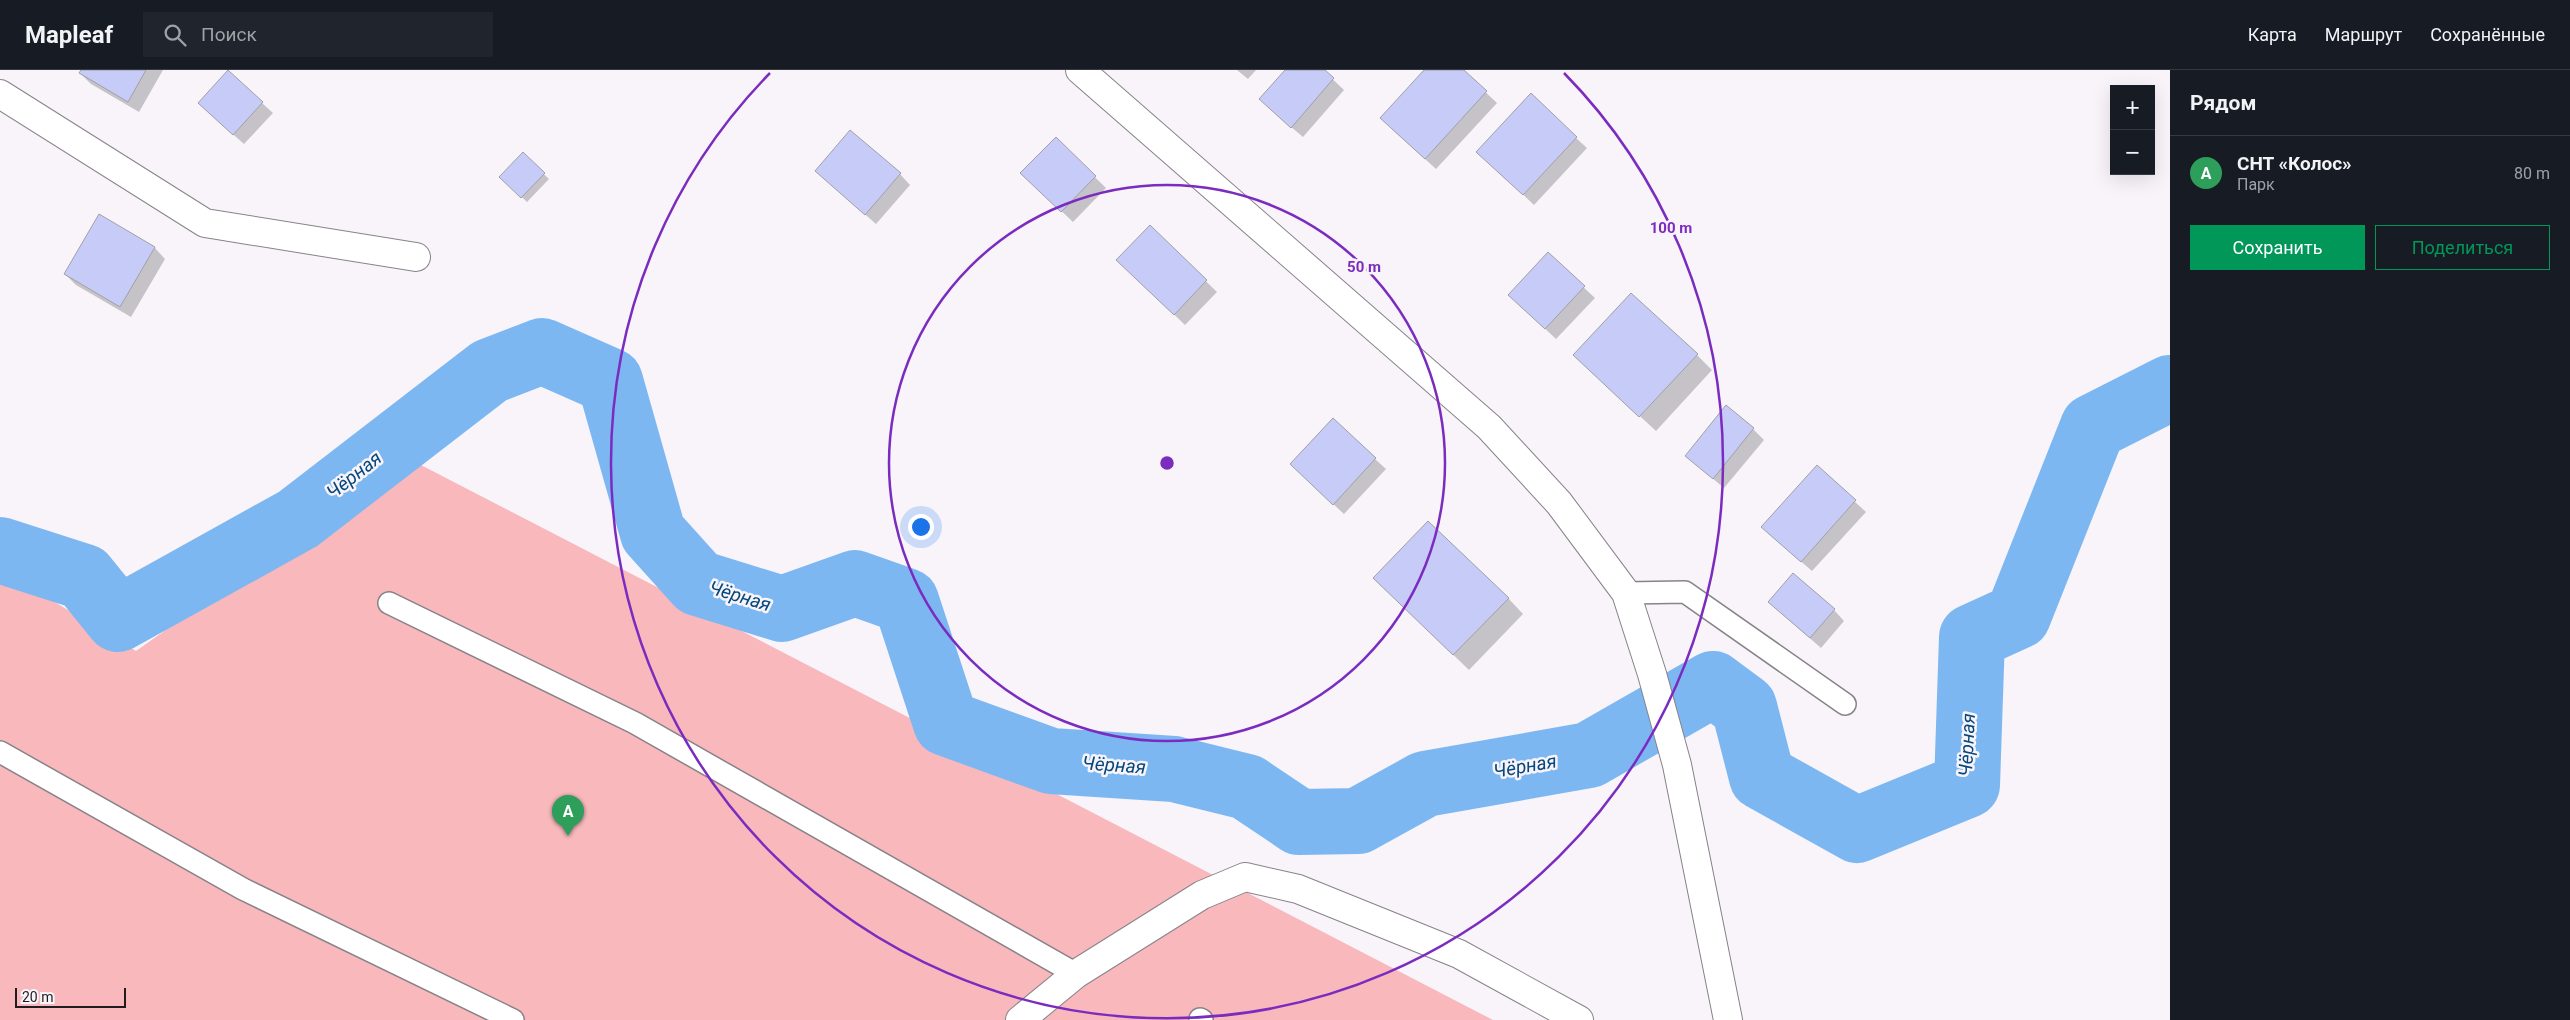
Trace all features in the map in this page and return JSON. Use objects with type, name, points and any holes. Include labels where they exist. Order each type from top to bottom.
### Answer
[{"type":"street","points":[[1080,70],[1489,427],[1560,503],[1626,593],[1652,674],[1677,764],[1728,1020]]},
{"type":"street","points":[[0,94],[205,224],[416,257]]},
{"type":"street","points":[[1020,1020],[1076,974],[1202,895],[1245,877],[1298,889],[1459,954],[1579,1020]]},
{"type":"lane","points":[[1626,593],[1685,592],[1844,704]]},
{"type":"lane","points":[[389,604],[635,723],[1076,974]]},
{"type":"lane","points":[[0,752],[242,889],[513,1020]]},
{"type":"shaded area","points":[[419,464],[1493,1020],[0,1020],[0,569],[136,651],[339,508]]},
{"type":"building","points":[[81,70],[146,70],[128,102],[79,73]]},
{"type":"building","points":[[228,70],[263,102],[233,135],[198,103]]},
{"type":"building","points":[[1285,70],[1325,70],[1334,78],[1291,128],[1259,99]]},
{"type":"building","points":[[1424,70],[1464,70],[1487,91],[1425,159],[1380,118]]},
{"type":"building","points":[[1531,93],[1577,137],[1523,195],[1476,152]]},
{"type":"building","points":[[850,130],[901,173],[865,215],[815,171]]},
{"type":"building","points":[[1056,137],[1096,176],[1061,212],[1020,173]]},
{"type":"building","points":[[523,152],[545,173],[521,198],[499,177]]},
{"type":"building","points":[[99,214],[155,247],[120,307],[64,274]]},
{"type":"building","points":[[1150,225],[1207,280],[1174,315],[1116,260]]},
{"type":"building","points":[[1548,252],[1585,286],[1545,329],[1508,295]]},
{"type":"building","points":[[1631,293],[1698,354],[1639,417],[1573,355]]},
{"type":"building","points":[[1726,405],[1754,428],[1713,479],[1685,456]]},
{"type":"building","points":[[1333,418],[1376,458],[1333,505],[1290,464]]},
{"type":"building","points":[[1817,465],[1856,500],[1801,562],[1761,527]]},
{"type":"building","points":[[1428,521],[1509,598],[1453,655],[1373,578]]},
{"type":"building","points":[[1793,573],[1835,609],[1810,638],[1768,602]]},
{"type":"waterway","name":"Чёрная","points":[[0,550],[84,577],[118,619],[298,519],[490,371],[542,351],[610,381],[653,533],[698,583],[782,609],[855,583],[906,601],[946,723],[1051,761],[1174,769],[1247,787],[1299,822],[1358,821],[1425,784],[1589,755],[1713,684],[1744,707],[1762,777],[1857,830],[1967,785],[1972,637],[2018,616],[2093,427],[2170,388]]},
{"type":"place","name":"СНТ «Колос»","points":[[568,836]]}]
